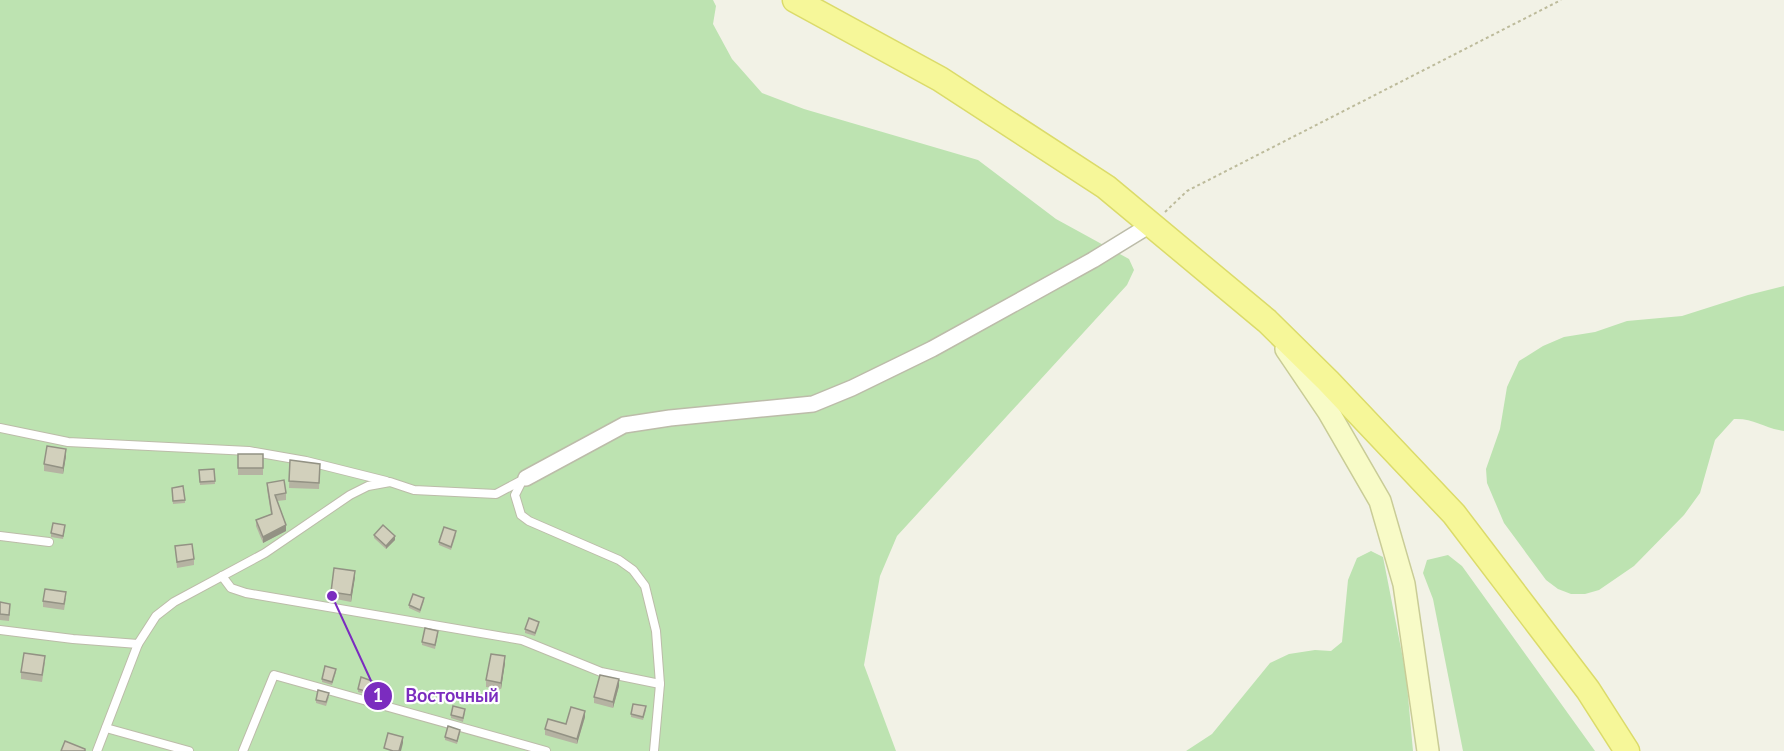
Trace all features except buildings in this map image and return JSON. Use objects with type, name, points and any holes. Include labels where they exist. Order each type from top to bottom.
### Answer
[{"type":"main road","points":[[795,0],[940,79],[1106,187],[1267,321],[1328,381],[1454,514],[1588,690],[1627,751]]},
{"type":"street","points":[[526,478],[624,425],[670,418],[813,404],[852,388],[962,332],[1094,260],[1150,225]]},
{"type":"street","points":[[1267,321],[1328,411],[1380,501],[1404,584],[1428,751]]},
{"type":"lane","points":[[0,428],[68,442],[249,451],[306,461],[414,490],[496,494],[526,478]]},
{"type":"lane","points":[[526,478],[519,485],[515,495],[521,515],[529,521],[619,560],[633,570],[645,586],[656,631],[660,684],[654,751]]},
{"type":"lane","points":[[97,751],[138,644],[156,616],[174,602],[265,553],[350,495],[368,486],[390,482]]},
{"type":"lane","points":[[0,536],[49,542]]},
{"type":"lane","points":[[222,576],[231,588],[246,593],[522,640],[601,672],[660,684]]},
{"type":"lane","points":[[0,630],[138,644]]},
{"type":"lane","points":[[243,751],[274,675],[546,751]]},
{"type":"lane","points":[[106,728],[189,751]]},
{"type":"path","points":[[1150,225],[1187,191],[1561,0]]},
{"type":"green space","points":[[0,0],[713,0],[716,6],[713,24],[732,59],[762,93],[804,109],[978,160],[1056,219],[1129,259],[1134,270],[1127,285],[897,536],[880,576],[864,665],[896,751],[0,751]]},
{"type":"green space","points":[[1784,286],[1784,431],[1747,420],[1734,419],[1715,440],[1700,493],[1684,515],[1634,566],[1599,590],[1585,594],[1571,594],[1558,589],[1546,580],[1504,523],[1487,483],[1486,469],[1500,429],[1507,387],[1519,361],[1543,346],[1564,337],[1595,332],[1627,321],[1682,316]]},
{"type":"green space","points":[[1371,551],[1383,557],[1406,674],[1413,751],[1186,751],[1212,734],[1270,663],[1289,654],[1315,650],[1331,651],[1342,642],[1348,580],[1357,558]]},
{"type":"green space","points":[[1448,555],[1462,566],[1595,751],[1463,751],[1433,599],[1423,573],[1427,560]]},
{"type":"place","name":"Восточный","points":[[332,596]]}]
